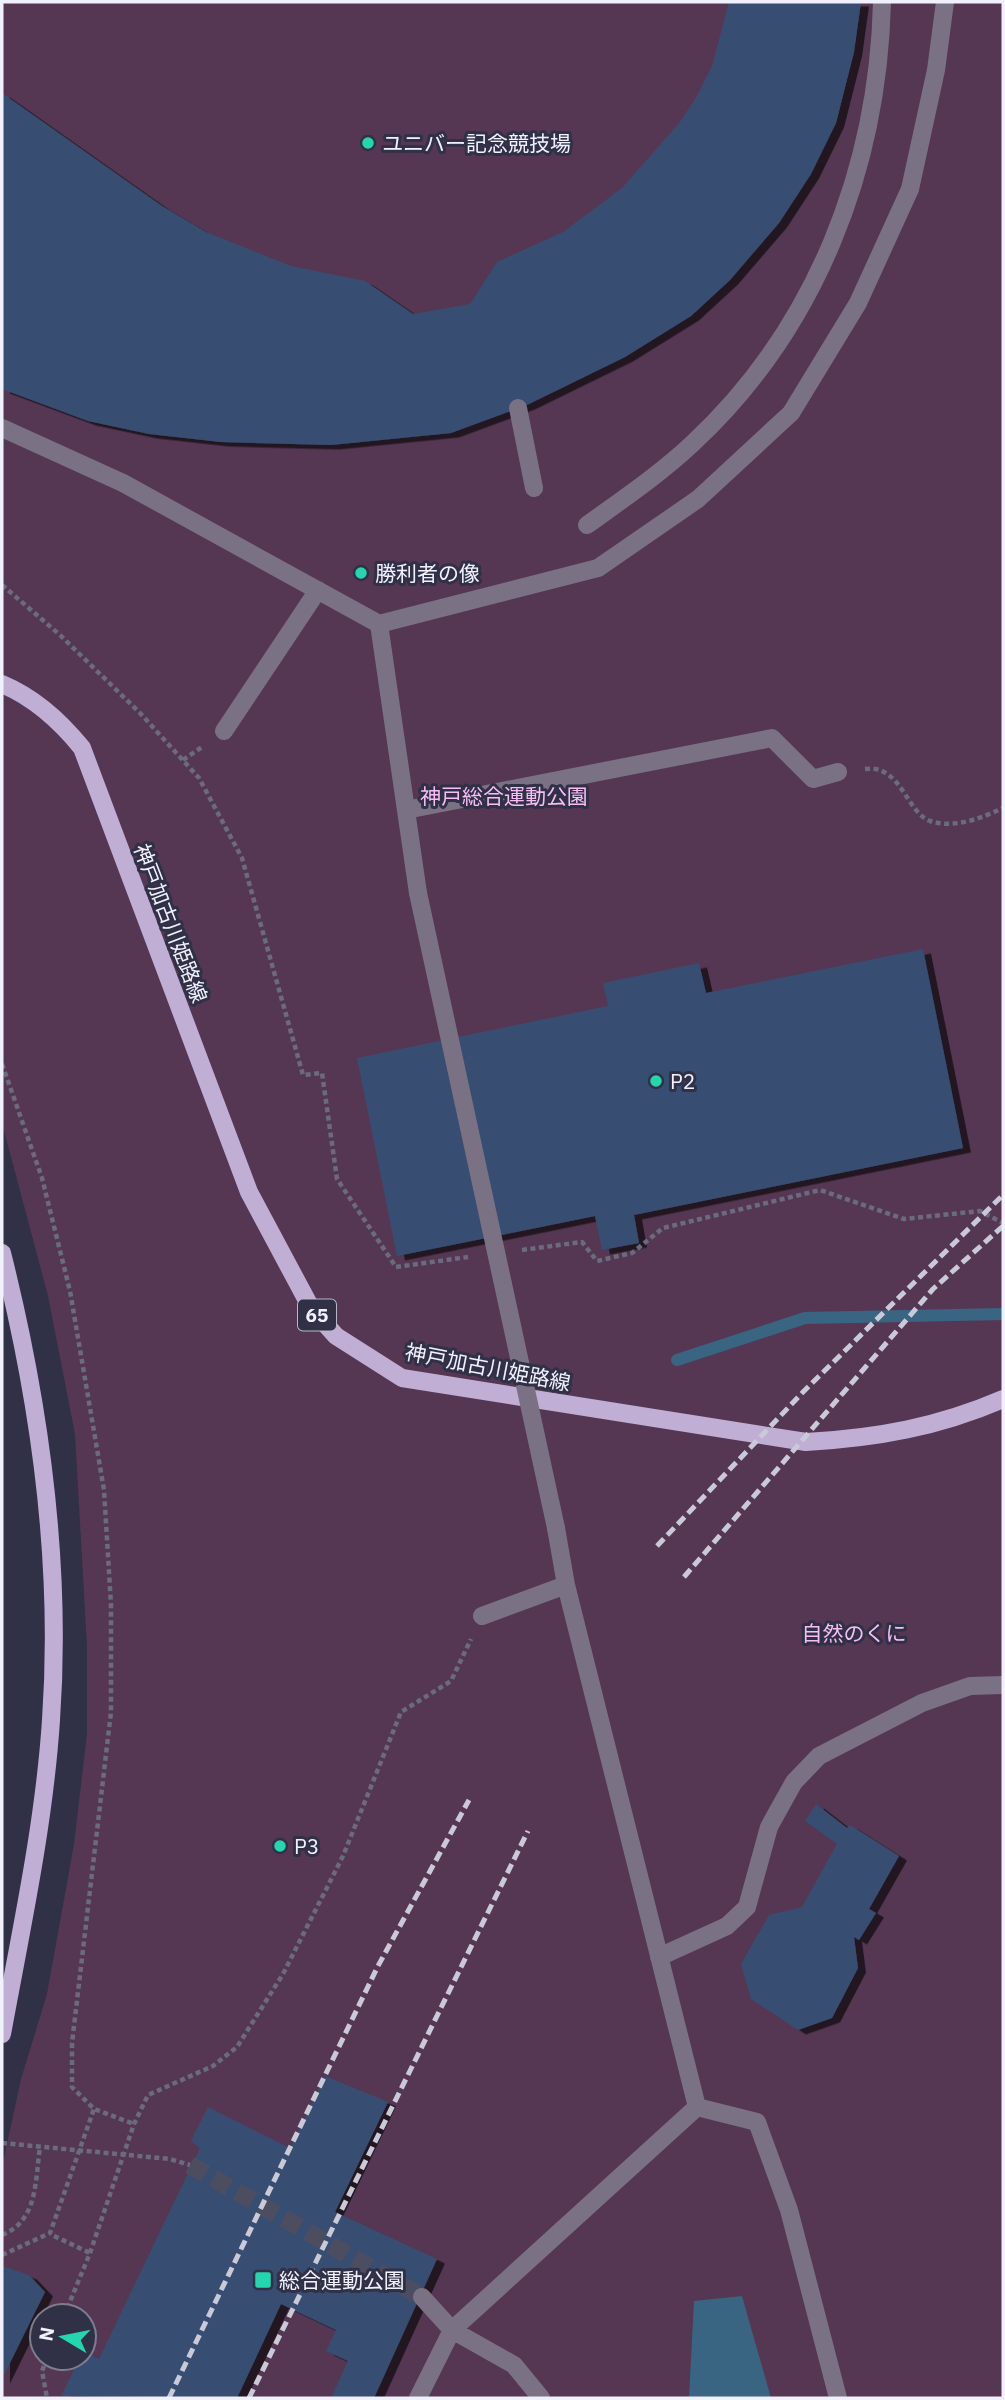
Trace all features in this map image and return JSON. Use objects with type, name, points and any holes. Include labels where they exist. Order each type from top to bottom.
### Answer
[{"type":"main road","name":"神戸加古川姫路線","points":[[2,684],[56,720],[82,748],[249,1192],[311,1308],[336,1336],[402,1378],[806,1442],[860,1439],[912,1429],[956,1419],[1003,1399]]},
{"type":"main road","points":[[2,1253],[31,1390],[48,1511],[53,1606],[51,1718],[46,1775],[2,2034]]},
{"type":"street","points":[[587,525],[672,462],[723,414],[775,346],[816,279],[849,203],[872,109],[882,2]]},
{"type":"street","points":[[2,428],[123,483],[379,624],[598,568],[698,499],[791,413],[858,303],[910,189],[936,70],[945,2]]},
{"type":"street","points":[[518,408],[534,488]]},
{"type":"street","points":[[224,731],[317,590]]},
{"type":"street","points":[[379,624],[418,893],[556,1528],[566,1585],[697,2107]]},
{"type":"street","points":[[406,810],[772,738],[813,779],[838,772]]},
{"type":"street","points":[[482,1616],[566,1585]]},
{"type":"street","points":[[659,1958],[727,1926],[747,1907],[769,1827],[794,1782],[819,1756],[922,1703],[970,1686],[1003,1685]]},
{"type":"street","points":[[418,2398],[452,2330],[697,2107]]},
{"type":"street","points":[[697,2107],[757,2122],[789,2210],[838,2398]]},
{"type":"street","points":[[422,2297],[452,2330],[514,2365],[541,2398]]},
{"type":"path","points":[[2,585],[80,654],[199,778],[242,858],[303,1075]]},
{"type":"path","points":[[838,772],[871,768],[890,775],[927,820],[943,823],[977,820],[1003,808]]},
{"type":"path","points":[[820,1190],[904,1219],[980,1211],[1003,1223]]},
{"type":"path","points":[[70,2302],[90,2253],[134,2124],[148,2095],[213,2066],[237,2047],[284,1974],[343,1856],[401,1712],[452,1681],[482,1616]]},
{"type":"path","points":[[2,2255],[50,2233],[94,2109]]},
{"type":"path","points":[[2,2143],[170,2159],[190,2165]]},
{"type":"path","points":[[2,2235],[25,2221],[32,2203],[40,2147]]},
{"type":"path","points":[[54,2236],[90,2253]]},
{"type":"path","points":[[41,2372],[47,2398]]},
{"type":"green space","name":"神戸総合運動公園","points":[[2,2],[1003,2],[1003,2398],[2,2398],[2,2167],[21,2079],[47,1994],[74,1844],[87,1734],[87,1647],[75,1434],[48,1296],[2,1123]]},
{"type":"water","points":[[742,2296],[771,2398],[689,2398],[694,2301]]},
{"type":"building","points":[[729,2],[861,2],[854,52],[836,123],[811,174],[779,223],[730,280],[691,316],[625,357],[527,405],[451,433],[331,445],[221,442],[149,434],[88,421],[2,389],[2,93],[162,206],[206,232],[291,266],[365,281],[413,314],[470,304],[497,262],[563,232],[622,188],[680,122],[697,96],[712,66]]},
{"type":"building","name":"P2","points":[[923,949],[963,1148],[634,1215],[639,1243],[602,1250],[595,1216],[397,1256],[357,1058],[608,1006],[603,983],[699,963],[706,993]]},
{"type":"building","points":[[816,1804],[847,1828],[850,1825],[899,1856],[869,1909],[876,1913],[859,1940],[854,1937],[858,1968],[832,2018],[798,2030],[751,1999],[741,1964],[769,1915],[802,1907],[837,1844],[805,1821]]},
{"type":"building","points":[[325,2076],[388,2102],[335,2212],[437,2259],[374,2398],[331,2398],[348,2361],[326,2351],[336,2330],[281,2304],[237,2398],[61,2396],[73,2372],[98,2372],[98,2358],[200,2148],[191,2141],[208,2107],[290,2148]]},
{"type":"building","points":[[2,2266],[29,2275],[45,2292],[40,2302],[28,2302],[28,2326],[2,2379]]},
{"type":"waterway","points":[[677,1360],[805,1318],[1003,1314]]},
{"type":"tunnel","points":[[190,2165],[422,2297]]},
{"type":"railway","points":[[657,1546],[804,1391],[1003,1195]]},
{"type":"railway","points":[[684,1577],[933,1289],[1003,1226]]},
{"type":"railway","points":[[169,2398],[378,1966],[469,1800]]},
{"type":"railway","points":[[249,2398],[528,1831]]},
{"type":"place","name":"ユニバー記念競技場","points":[[368,143]]},
{"type":"place","name":"勝利者の像","points":[[361,573]]},
{"type":"place","name":"P2","points":[[656,1081]]},
{"type":"place","name":"P3","points":[[280,1846]]},
{"type":"place","name":"総合運動公園","points":[[263,2280]]},
{"type":"park label","name":"自然のくに","points":[[854,1633]]}]
